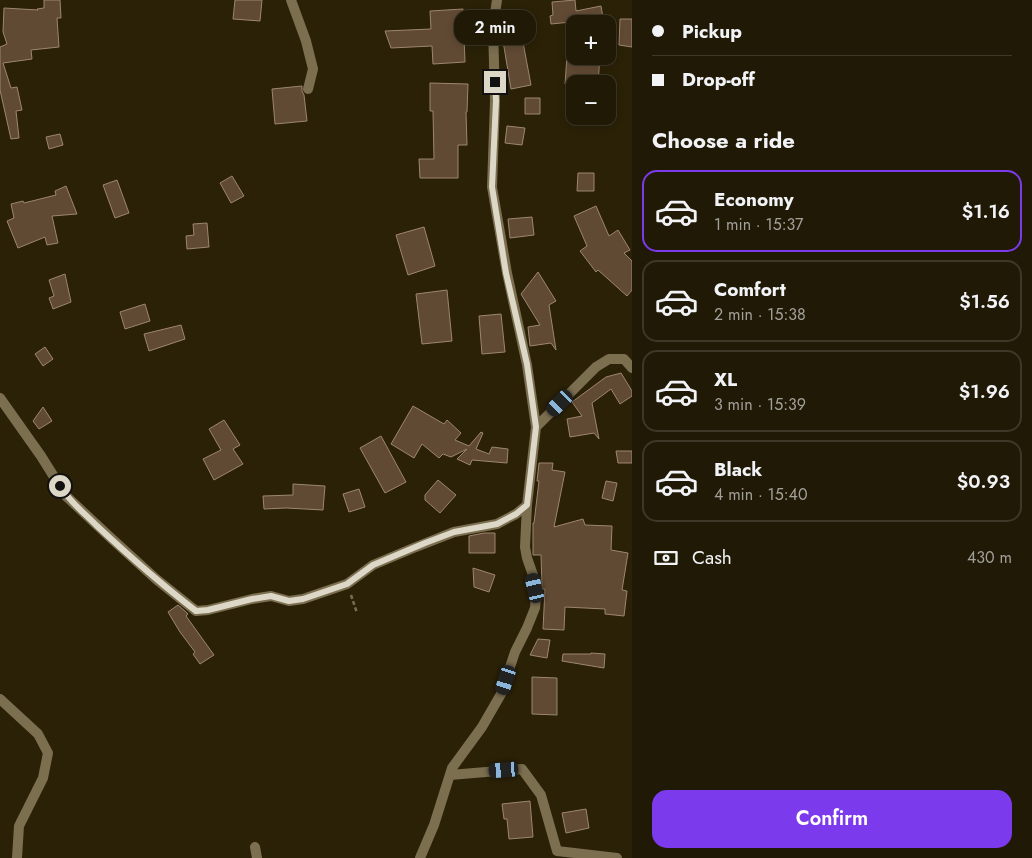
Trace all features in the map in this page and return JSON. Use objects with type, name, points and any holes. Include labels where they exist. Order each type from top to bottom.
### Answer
[{"type":"street","points":[[291,0],[306,41],[313,69],[308,89]]},
{"type":"street","points":[[420,858],[434,825],[452,768],[482,727],[501,694],[515,652],[535,608],[536,597],[525,547],[527,505],[536,427],[527,364],[506,273],[492,187],[496,101],[493,26],[497,0]]},
{"type":"street","points":[[536,427],[596,367],[609,359],[624,359],[632,368]]},
{"type":"street","points":[[0,398],[41,456],[66,496],[156,579],[196,611],[271,596],[289,601],[303,599],[347,584],[373,565],[454,532],[497,524],[516,514],[527,505]]},
{"type":"street","points":[[0,700],[38,734],[48,753],[43,778],[19,826],[16,858]]},
{"type":"street","points":[[450,774],[522,769],[541,795],[557,851],[617,858]]},
{"type":"street","points":[[255,847],[257,858]]},
{"type":"path","points":[[347,584],[357,613]]},
{"type":"building","points":[[44,0],[60,0],[61,18],[57,18],[59,47],[31,50],[32,59],[3,63],[11,88],[17,87],[22,110],[16,111],[19,138],[11,139],[0,90],[0,47],[7,44],[3,32],[4,8],[38,10],[44,8]]},
{"type":"building","points":[[235,0],[262,0],[260,21],[233,19]]},
{"type":"building","points":[[575,0],[576,11],[601,6],[602,15],[566,15],[566,22],[551,24],[550,16],[553,15],[552,2]]},
{"type":"building","points":[[463,9],[465,62],[433,64],[432,46],[391,48],[385,31],[431,29],[430,11]]},
{"type":"building","points":[[523,14],[524,37],[522,37],[531,85],[511,89],[500,23],[501,17]]},
{"type":"building","points":[[620,19],[632,19],[632,47],[619,45]]},
{"type":"building","points":[[566,65],[599,65],[599,75],[566,75],[565,84]]},
{"type":"building","points":[[430,83],[468,84],[466,112],[467,145],[458,145],[458,178],[420,178],[419,159],[434,159],[433,111],[430,111]]},
{"type":"building","points":[[302,86],[307,121],[275,124],[272,89]]},
{"type":"building","points":[[525,98],[540,98],[540,114],[525,114]]},
{"type":"building","points":[[507,126],[525,128],[522,145],[505,143]]},
{"type":"building","points":[[60,134],[63,145],[49,149],[46,137]]},
{"type":"building","points":[[578,173],[594,173],[594,191],[577,191]]},
{"type":"building","points":[[232,176],[244,196],[231,203],[220,183]]},
{"type":"building","points":[[117,180],[129,213],[115,218],[103,185]]},
{"type":"building","points":[[66,186],[77,214],[52,216],[58,243],[47,245],[45,237],[18,248],[7,221],[14,218],[11,204],[23,201],[24,203],[56,195],[55,191]]},
{"type":"building","points":[[596,206],[609,236],[618,230],[630,250],[624,253],[632,261],[632,290],[627,296],[598,270],[596,272],[580,251],[587,246],[574,216]]},
{"type":"building","points":[[532,217],[534,235],[510,238],[508,219]]},
{"type":"building","points":[[207,223],[209,247],[187,249],[186,236],[194,235],[193,224]]},
{"type":"building","points":[[424,227],[435,266],[408,275],[396,235]]},
{"type":"building","points":[[538,272],[556,301],[549,305],[556,350],[551,343],[530,346],[528,327],[540,325],[521,294]]},
{"type":"building","points":[[65,274],[71,302],[53,309],[49,298],[54,296],[49,280]]},
{"type":"building","points":[[447,290],[452,341],[422,344],[416,294]]},
{"type":"building","points":[[145,304],[150,321],[125,329],[120,312]]},
{"type":"building","points":[[501,314],[505,352],[482,354],[479,316]]},
{"type":"building","points":[[181,325],[185,339],[149,351],[144,334]]},
{"type":"building","points":[[45,347],[53,359],[43,366],[35,354]]},
{"type":"building","points":[[621,373],[632,391],[632,396],[620,404],[611,389],[592,403],[599,439],[594,433],[570,437],[567,419],[582,416],[572,402],[606,377]]},
{"type":"building","points":[[413,406],[444,424],[447,420],[461,433],[455,440],[469,446],[481,432],[483,433],[476,449],[489,454],[492,447],[508,449],[507,463],[472,460],[470,465],[457,459],[467,449],[451,457],[443,454],[439,458],[422,444],[414,458],[391,444]]},
{"type":"building","points":[[43,407],[52,421],[39,429],[33,421]]},
{"type":"building","points":[[224,420],[240,445],[233,449],[243,464],[214,480],[203,459],[221,450],[209,429]]},
{"type":"building","points":[[381,436],[406,482],[385,493],[360,448]]},
{"type":"building","points":[[616,451],[632,451],[632,463],[618,463]]},
{"type":"building","points":[[539,463],[553,463],[552,470],[565,472],[554,527],[583,519],[585,525],[612,526],[611,550],[628,553],[622,590],[627,591],[624,616],[605,614],[605,609],[565,607],[564,630],[543,629],[545,589],[542,589],[541,555],[533,555],[533,523],[539,481],[537,481]]},
{"type":"building","points":[[438,480],[456,495],[440,513],[425,500],[425,495]]},
{"type":"building","points":[[606,481],[617,483],[613,501],[602,498]]},
{"type":"building","points":[[293,484],[325,486],[323,510],[264,509],[263,496],[293,495]]},
{"type":"building","points":[[359,489],[365,507],[349,512],[343,494]]},
{"type":"building","points":[[495,533],[495,553],[469,553],[469,536]]},
{"type":"building","points":[[473,568],[495,575],[489,592],[474,587]]},
{"type":"building","points":[[178,605],[188,614],[186,616],[214,655],[200,664],[193,654],[195,652],[168,612]]},
{"type":"building","points":[[538,639],[550,640],[547,658],[530,655]]},
{"type":"building","points":[[563,654],[605,654],[604,668],[562,661]]},
{"type":"building","points":[[532,677],[557,678],[557,715],[532,714]]},
{"type":"building","points":[[530,801],[533,837],[509,839],[507,819],[504,819],[502,804]]},
{"type":"building","points":[[586,809],[589,828],[566,833],[562,813]]},
{"type":"route","points":[[60,486],[66,496],[112,539],[156,579],[196,611],[271,596],[289,601],[303,599],[347,584],[373,565],[425,543],[454,532],[497,524],[516,514],[527,505],[536,427],[527,364],[506,273],[492,187],[496,101],[495,82]]}]
